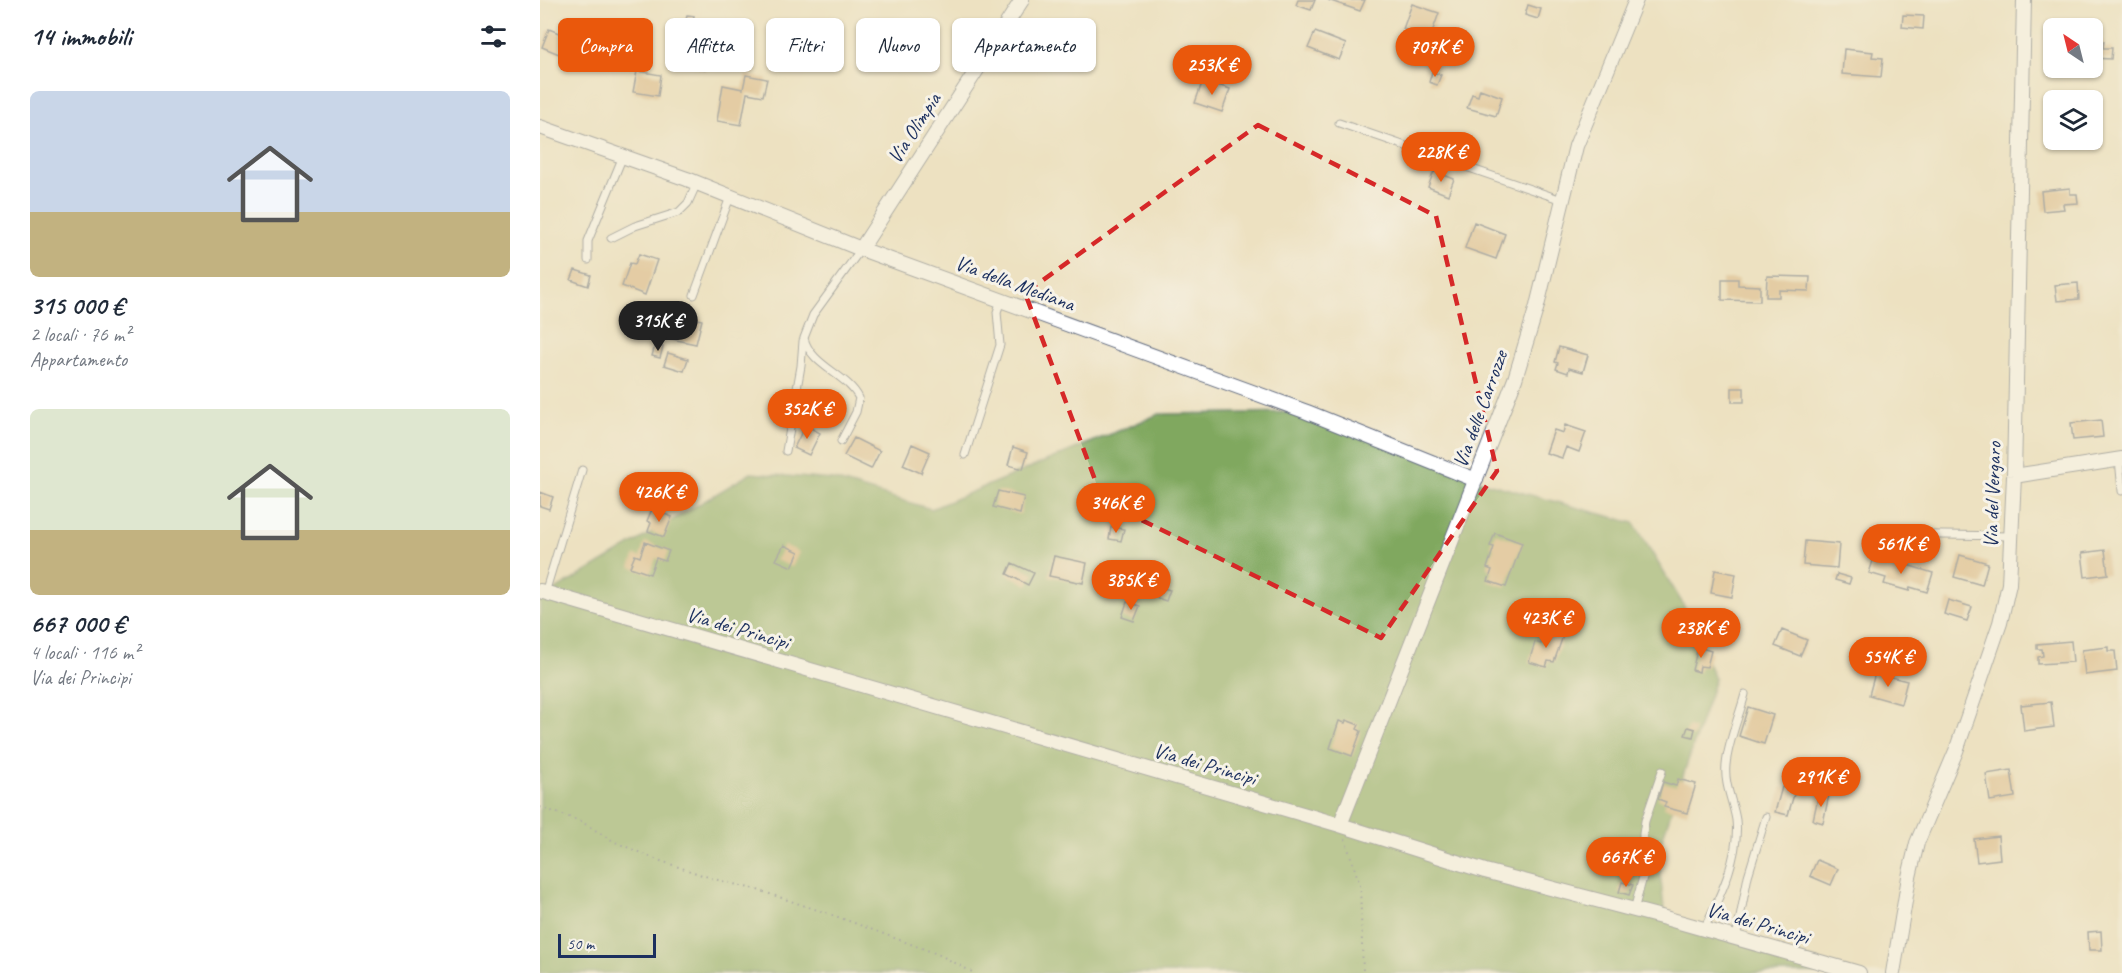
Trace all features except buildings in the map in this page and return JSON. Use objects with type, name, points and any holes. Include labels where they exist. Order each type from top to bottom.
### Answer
[{"type":"street","name":"Via Olimpia","points":[[861,249],[1022,0]]},
{"type":"street","name":"Via delle Carrozze","points":[[1340,825],[1521,360],[1581,133],[1636,0]]},
{"type":"street","name":"Via del Vergaro","points":[[1893,973],[1917,843],[1949,770],[2004,609],[2011,569],[2024,0]]},
{"type":"street","name":"Via della Mediana","points":[[540,126],[697,183],[861,249],[1307,412],[1476,480]]},
{"type":"street","points":[[2014,476],[2121,459]]},
{"type":"street","name":"Via dei Principi","points":[[543,592],[1340,825],[1485,871],[1635,910],[1859,973]]},
{"type":"lane","points":[[1340,123],[1562,200]]},
{"type":"lane","points":[[588,260],[588,241],[623,156]]},
{"type":"lane","points":[[611,238],[635,226],[679,212],[688,203],[697,183]]},
{"type":"lane","points":[[694,295],[730,196]]},
{"type":"lane","points":[[786,451],[804,338],[813,315],[861,249]]},
{"type":"lane","points":[[964,455],[1000,345],[997,312],[1001,300]]},
{"type":"lane","points":[[804,338],[811,353],[852,387],[859,398],[860,404],[841,441]]},
{"type":"lane","points":[[2121,459],[2122,491]]},
{"type":"lane","points":[[543,592],[582,470]]},
{"type":"lane","points":[[1875,534],[2012,536]]},
{"type":"lane","points":[[1704,929],[1723,888],[1734,848],[1735,817],[1725,770],[1745,694]]},
{"type":"lane","points":[[1635,910],[1643,878],[1645,821],[1662,771]]},
{"type":"lane","points":[[1736,938],[1748,876],[1766,817]]},
{"type":"path","points":[[540,807],[580,821],[615,842],[655,859],[838,917],[940,955],[974,973]]},
{"type":"path","points":[[1340,825],[1360,885],[1363,973]]},
{"type":"highlighted area","points":[[1258,125],[1436,216],[1497,471],[1381,638],[1103,501],[1025,293]]},
{"type":"green space","points":[[1307,412],[1476,480],[1634,523],[1683,604],[1715,679],[1658,852],[1665,918],[1859,973],[540,973],[540,591],[549,594],[751,473],[834,480],[931,509],[1159,414]]}]
